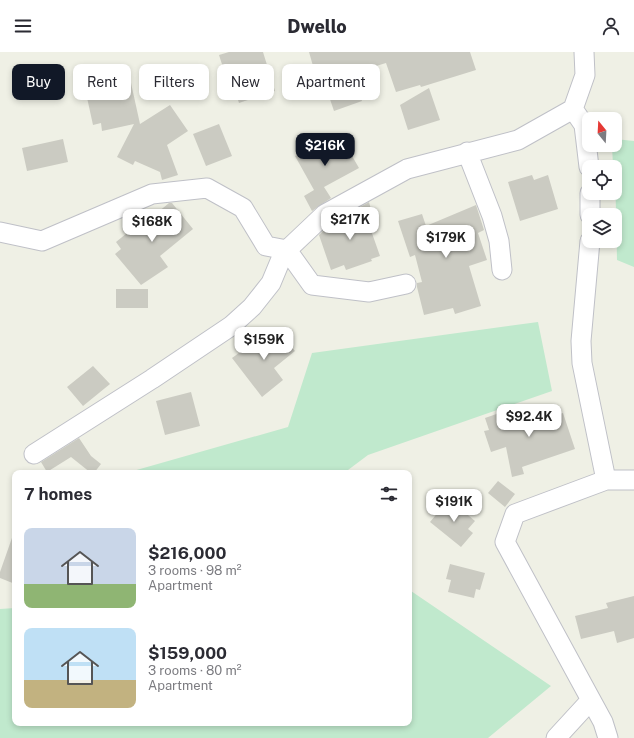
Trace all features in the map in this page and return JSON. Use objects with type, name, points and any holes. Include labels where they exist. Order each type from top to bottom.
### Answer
[{"type":"street","points":[[34,454],[152,379],[230,326],[252,307],[271,283],[281,259],[288,250],[325,214],[407,169],[467,152],[518,140],[574,109],[585,75],[584,52]]},
{"type":"street","points":[[574,109],[584,125],[588,160]]},
{"type":"street","points":[[467,152],[492,216],[499,241],[502,270]]},
{"type":"street","points":[[0,232],[42,241],[152,194],[207,188],[243,208],[266,246],[288,250],[312,286],[369,292],[406,284]]},
{"type":"street","points":[[589,248],[581,341],[582,363],[606,480]]},
{"type":"street","points":[[608,738],[602,722],[505,542],[515,514],[606,480],[634,480]]},
{"type":"street","points":[[556,738],[590,701]]},
{"type":"green space","points":[[622,140],[634,141],[634,267],[617,260],[617,248],[622,248],[622,208],[616,208],[616,200],[622,200],[622,160],[613,160],[612,152],[622,152]]},
{"type":"green space","points":[[538,322],[552,391],[368,455],[348,470],[137,470],[288,427],[312,353]]},
{"type":"green space","points":[[412,592],[551,686],[488,738],[0,738],[0,609],[12,608],[12,726],[412,726]]},
{"type":"building","points":[[229,52],[263,52],[267,64],[222,64],[219,55]]},
{"type":"building","points":[[309,52],[470,52],[476,70],[421,87],[420,85],[396,92],[386,63],[380,65],[312,64]]},
{"type":"building","points":[[131,83],[140,124],[170,105],[188,131],[167,145],[178,175],[162,180],[160,172],[135,161],[133,165],[117,157],[134,124],[102,131],[101,123],[93,125],[88,100],[131,100]]},
{"type":"building","points":[[429,88],[440,120],[408,130],[400,105]]},
{"type":"building","points":[[238,100],[248,100],[239,103]]},
{"type":"building","points":[[330,100],[362,100],[362,101],[334,111]]},
{"type":"building","points":[[219,124],[232,156],[206,166],[193,134]]},
{"type":"building","points":[[320,133],[327,145],[341,137],[359,168],[324,187],[331,198],[312,211],[304,196],[314,190],[295,156],[312,146],[309,137]]},
{"type":"building","points":[[63,139],[68,162],[27,171],[22,148]]},
{"type":"building","points":[[532,175],[534,180],[548,175],[558,209],[520,221],[508,182]]},
{"type":"building","points":[[369,202],[373,217],[367,219],[380,256],[371,259],[372,261],[346,270],[344,265],[331,270],[319,235],[327,227],[354,218],[353,211]]},
{"type":"building","points":[[169,203],[172,203],[193,229],[160,256],[168,267],[141,285],[115,254],[121,249],[116,242],[132,229],[134,232]]},
{"type":"building","points":[[476,205],[484,230],[478,233],[487,260],[469,266],[481,306],[455,314],[453,308],[424,315],[417,287],[417,283],[422,282],[415,255],[410,257],[398,221],[422,214],[426,226]]},
{"type":"building","points":[[116,289],[148,289],[148,308],[116,308]]},
{"type":"building","points":[[275,327],[295,351],[274,368],[283,380],[262,397],[232,358],[254,342],[255,343]]},
{"type":"building","points":[[93,366],[110,384],[83,406],[67,387]]},
{"type":"building","points":[[191,392],[200,426],[165,435],[156,401]]},
{"type":"building","points":[[508,410],[512,422],[551,410],[553,416],[563,413],[575,449],[522,467],[524,474],[512,477],[506,447],[491,452],[484,431],[489,430],[485,418]]},
{"type":"building","points":[[79,438],[91,456],[101,464],[96,470],[87,470],[71,457],[50,470],[46,470],[41,462]]},
{"type":"building","points":[[498,481],[515,494],[505,507],[488,493]]},
{"type":"building","points":[[449,499],[475,521],[468,529],[473,533],[461,547],[430,522]]},
{"type":"building","points":[[12,538],[12,583],[0,578],[0,572]]},
{"type":"building","points":[[450,564],[485,573],[480,590],[476,589],[474,598],[448,592],[451,580],[446,579]]},
{"type":"building","points":[[634,596],[634,638],[617,643],[614,631],[581,639],[575,616],[608,608],[606,603]]}]
